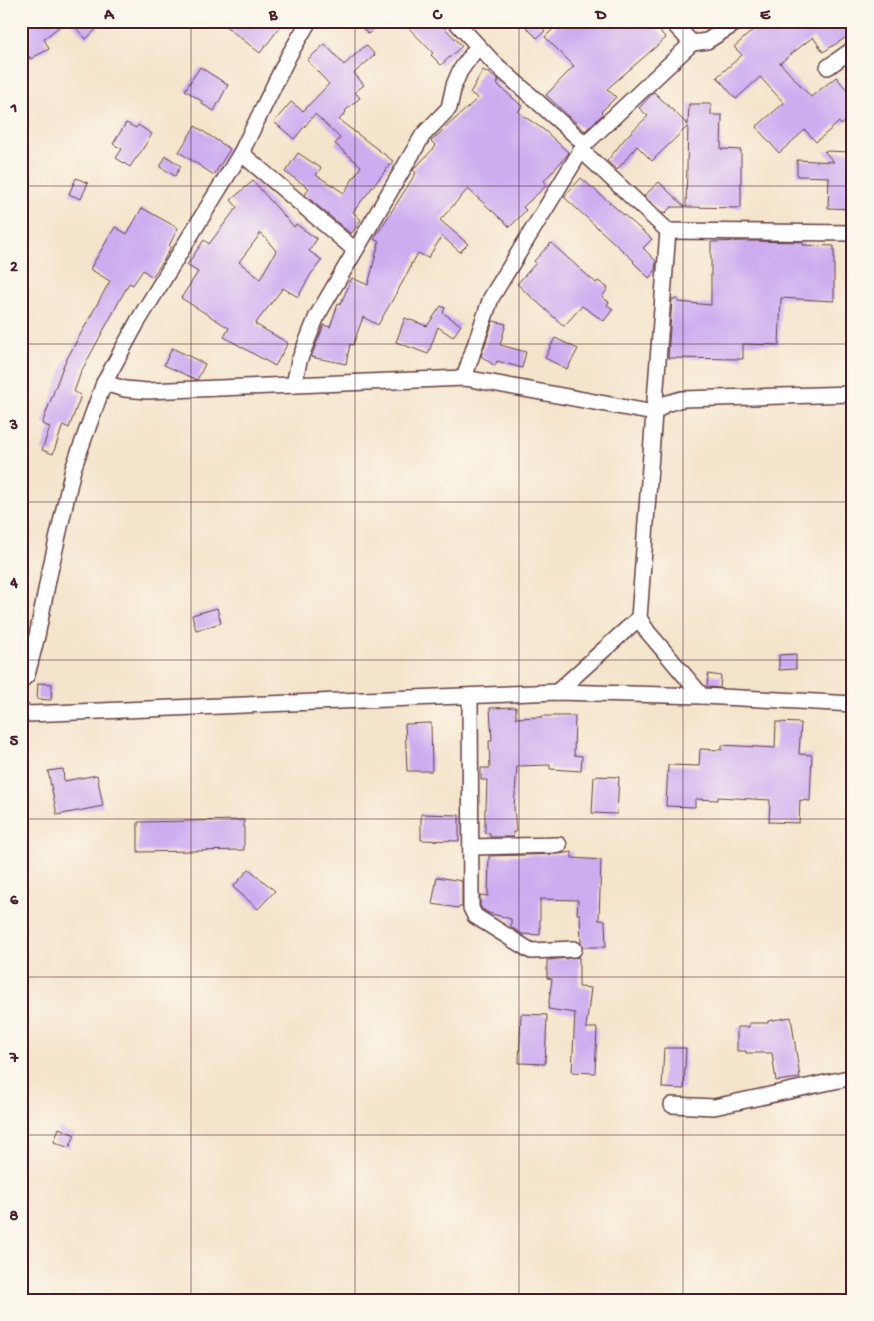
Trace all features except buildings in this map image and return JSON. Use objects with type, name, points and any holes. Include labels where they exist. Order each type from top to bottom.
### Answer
[{"type":"street","points":[[21,681],[27,675],[37,636],[74,469],[104,383],[138,321],[242,152],[288,57],[309,21]]},
{"type":"street","points":[[455,21],[478,46],[668,231],[853,233]]},
{"type":"street","points":[[672,21],[692,43]]},
{"type":"street","points":[[464,378],[491,298],[583,147],[692,43],[707,41],[739,21]]},
{"type":"street","points":[[294,385],[299,361],[317,316],[423,135],[449,108],[454,85],[460,70],[478,46]]},
{"type":"street","points":[[828,67],[853,49]]},
{"type":"street","points":[[242,152],[355,250]]},
{"type":"street","points":[[668,231],[639,618],[647,631],[702,696]]},
{"type":"street","points":[[104,383],[125,389],[146,391],[464,378],[654,413],[665,404],[682,399],[853,394]]},
{"type":"street","points":[[557,692],[639,618]]},
{"type":"street","points":[[21,710],[28,714],[557,692],[702,696],[853,704]]},
{"type":"street","points":[[470,696],[471,908],[475,916],[531,951],[574,949]]},
{"type":"street","points":[[471,847],[558,845]]},
{"type":"street","points":[[672,1105],[714,1107],[853,1077]]}]
